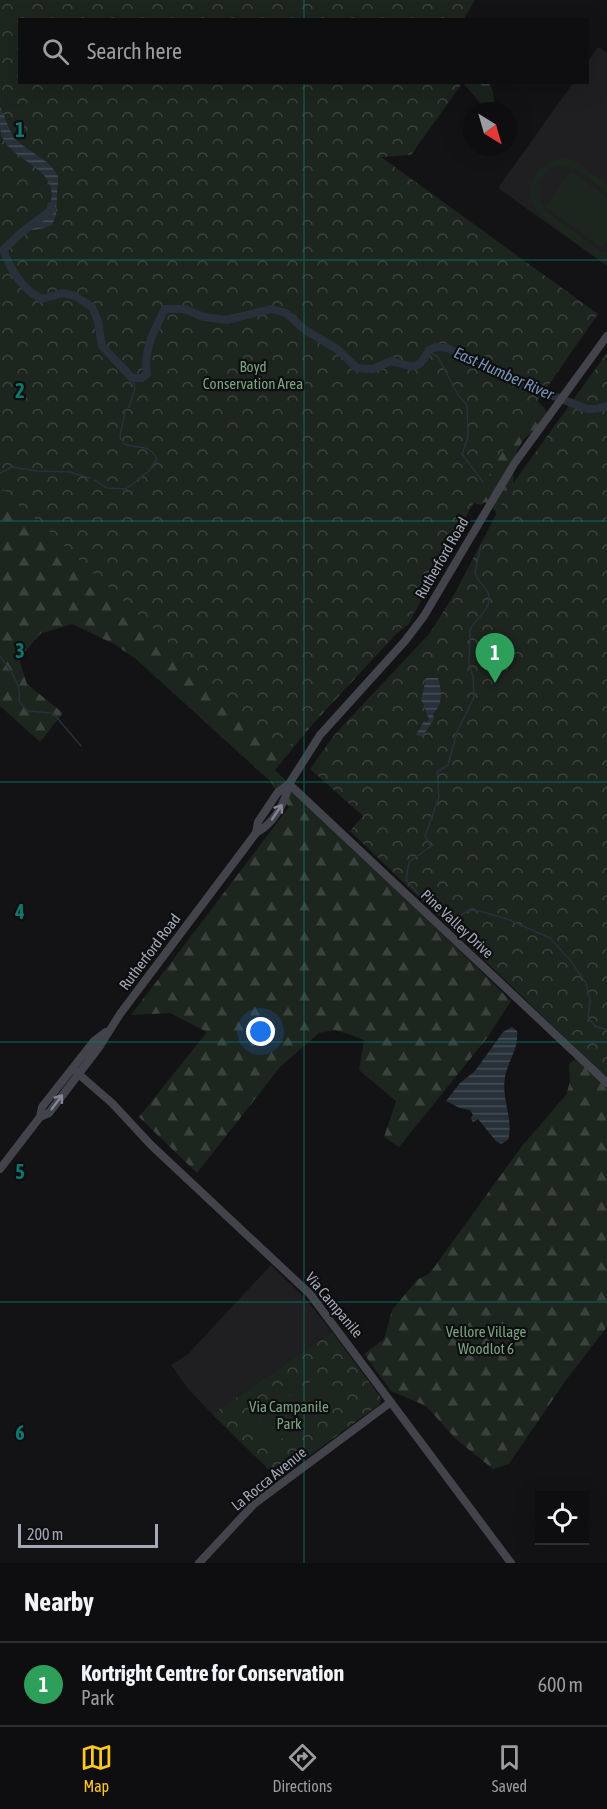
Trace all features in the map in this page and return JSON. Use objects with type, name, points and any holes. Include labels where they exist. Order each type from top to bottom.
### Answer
[{"type":"street","name":"Rutherford Road","points":[[0,1169],[40,1118],[49,1113],[77,1072],[100,1046],[256,833],[267,827],[286,798],[289,784],[326,728],[405,641],[424,616],[514,464],[607,336]]},
{"type":"street","name":"Pine Valley Drive","points":[[289,784],[607,1083]]},
{"type":"street","name":"Rutherford Road","points":[[40,1118],[42,1107],[94,1041],[110,1030]]},
{"type":"street","name":"Via Campanile","points":[[77,1072],[112,1103],[158,1152],[310,1294],[511,1563]]},
{"type":"street","name":"La Rocca Avenue","points":[[199,1563],[254,1504],[392,1402]]},
{"type":"shaded area","points":[[598,47],[607,53],[607,266],[498,188],[572,84],[589,84],[589,60]]},
{"type":"shaded area","points":[[0,107],[15,138],[49,164],[58,176],[56,215],[52,225],[48,227],[21,233],[28,223],[46,214],[52,196],[50,185],[44,176],[16,154],[1,135]]},
{"type":"shaded area","points":[[426,678],[438,678],[441,698],[433,714],[434,719],[422,737],[416,735],[424,721],[427,722],[429,719],[421,700]]},
{"type":"shaded area","points":[[512,1027],[517,1031],[517,1037],[504,1085],[509,1132],[508,1140],[501,1144],[478,1119],[473,1122],[470,1110],[446,1101],[460,1083],[475,1071],[503,1032]]},
{"type":"shaded area","points":[[271,1265],[306,1299],[332,1332],[212,1414],[189,1390],[171,1365],[187,1355]]},
{"type":"green space","name":"Boyd Conservation Area","points":[[0,0],[475,0],[464,18],[18,18],[18,84],[460,84],[411,155],[381,157],[598,314],[502,452],[408,621],[285,751],[0,486]]},
{"type":"green space","points":[[464,84],[489,84],[494,102],[480,102]]},
{"type":"green space","points":[[572,159],[607,184],[607,193],[573,168],[559,166],[545,173],[541,179],[539,194],[541,202],[545,210],[600,251],[607,252],[607,259],[594,256],[580,246],[551,224],[533,205],[530,189],[536,174],[548,163]]},
{"type":"green space","name":"Boyd Conservation Area","points":[[362,165],[525,387],[546,410],[546,421],[523,440],[517,451],[514,460],[513,486],[499,519],[493,508],[485,502],[480,505],[471,502],[409,624],[395,635],[312,725],[275,770],[511,1001],[487,1038],[399,1147],[384,1137],[396,1101],[359,1070],[364,1040],[334,1030],[319,1033],[280,1067],[197,1173],[139,1117],[207,1032],[170,1013],[131,1015],[289,807],[270,781],[136,659],[114,644],[72,624],[40,634],[19,659],[27,684],[63,713],[40,742],[0,706],[0,286]]},
{"type":"green space","points":[[571,171],[607,197],[607,241],[602,248],[545,207]]},
{"type":"green space","points":[[607,353],[607,1078],[350,831],[363,816],[310,769],[335,734],[430,633],[456,591],[511,486]]},
{"type":"green space","name":"Vellore Village Woodlot 6","points":[[581,1055],[607,1055],[607,1327],[566,1380],[509,1464],[493,1469],[456,1439],[426,1406],[391,1391],[364,1354],[384,1339],[392,1310],[417,1280],[430,1273],[522,1146],[566,1095],[570,1082],[569,1064]]},
{"type":"green space","name":"Via Campanile Park","points":[[332,1332],[381,1398],[380,1404],[278,1479],[212,1414]]},
{"type":"green space","points":[[318,1377],[335,1403],[300,1426],[283,1400]]},
{"type":"green space","points":[[269,1415],[285,1436],[266,1450],[251,1429]]},
{"type":"waterway","name":"East Humber River","points":[[51,206],[50,211],[3,250],[6,257],[18,279],[35,295],[42,299],[63,293],[75,296],[92,307],[98,321],[102,346],[132,378],[142,378],[147,374],[148,348],[165,309],[184,309],[204,317],[227,320],[271,309],[286,313],[305,330],[337,349],[357,368],[373,369],[391,361],[414,366],[421,362],[429,350],[436,347],[447,348],[523,384],[587,409],[607,406]]},
{"type":"waterway","points":[[429,352],[438,357],[458,395],[467,405],[468,437],[462,454],[483,482]]},
{"type":"waterway","points":[[129,407],[135,388],[132,378]]},
{"type":"waterway","points":[[121,440],[125,413]]},
{"type":"waterway","points":[[94,480],[107,488],[126,489],[149,471],[157,459],[154,454],[146,448],[123,443]]},
{"type":"waterway","points":[[0,473],[12,467],[37,471],[70,472],[90,478]]},
{"type":"waterway","points":[[481,545],[475,573],[477,579],[487,590],[489,599],[486,609],[470,631],[469,665],[473,676],[474,697],[457,732],[448,765],[437,772],[439,797],[425,836],[431,846],[409,862],[406,880],[427,904],[447,920],[452,920],[470,910],[480,911],[507,919],[550,938],[570,960],[586,983],[590,1001],[588,1018],[595,1026],[607,1030]]},
{"type":"waterway","points":[[0,656],[14,677],[19,688],[19,701],[27,711],[53,713],[81,746]]},
{"type":"place","name":"Kortright Centre for Conservation","points":[[495,683]]}]
